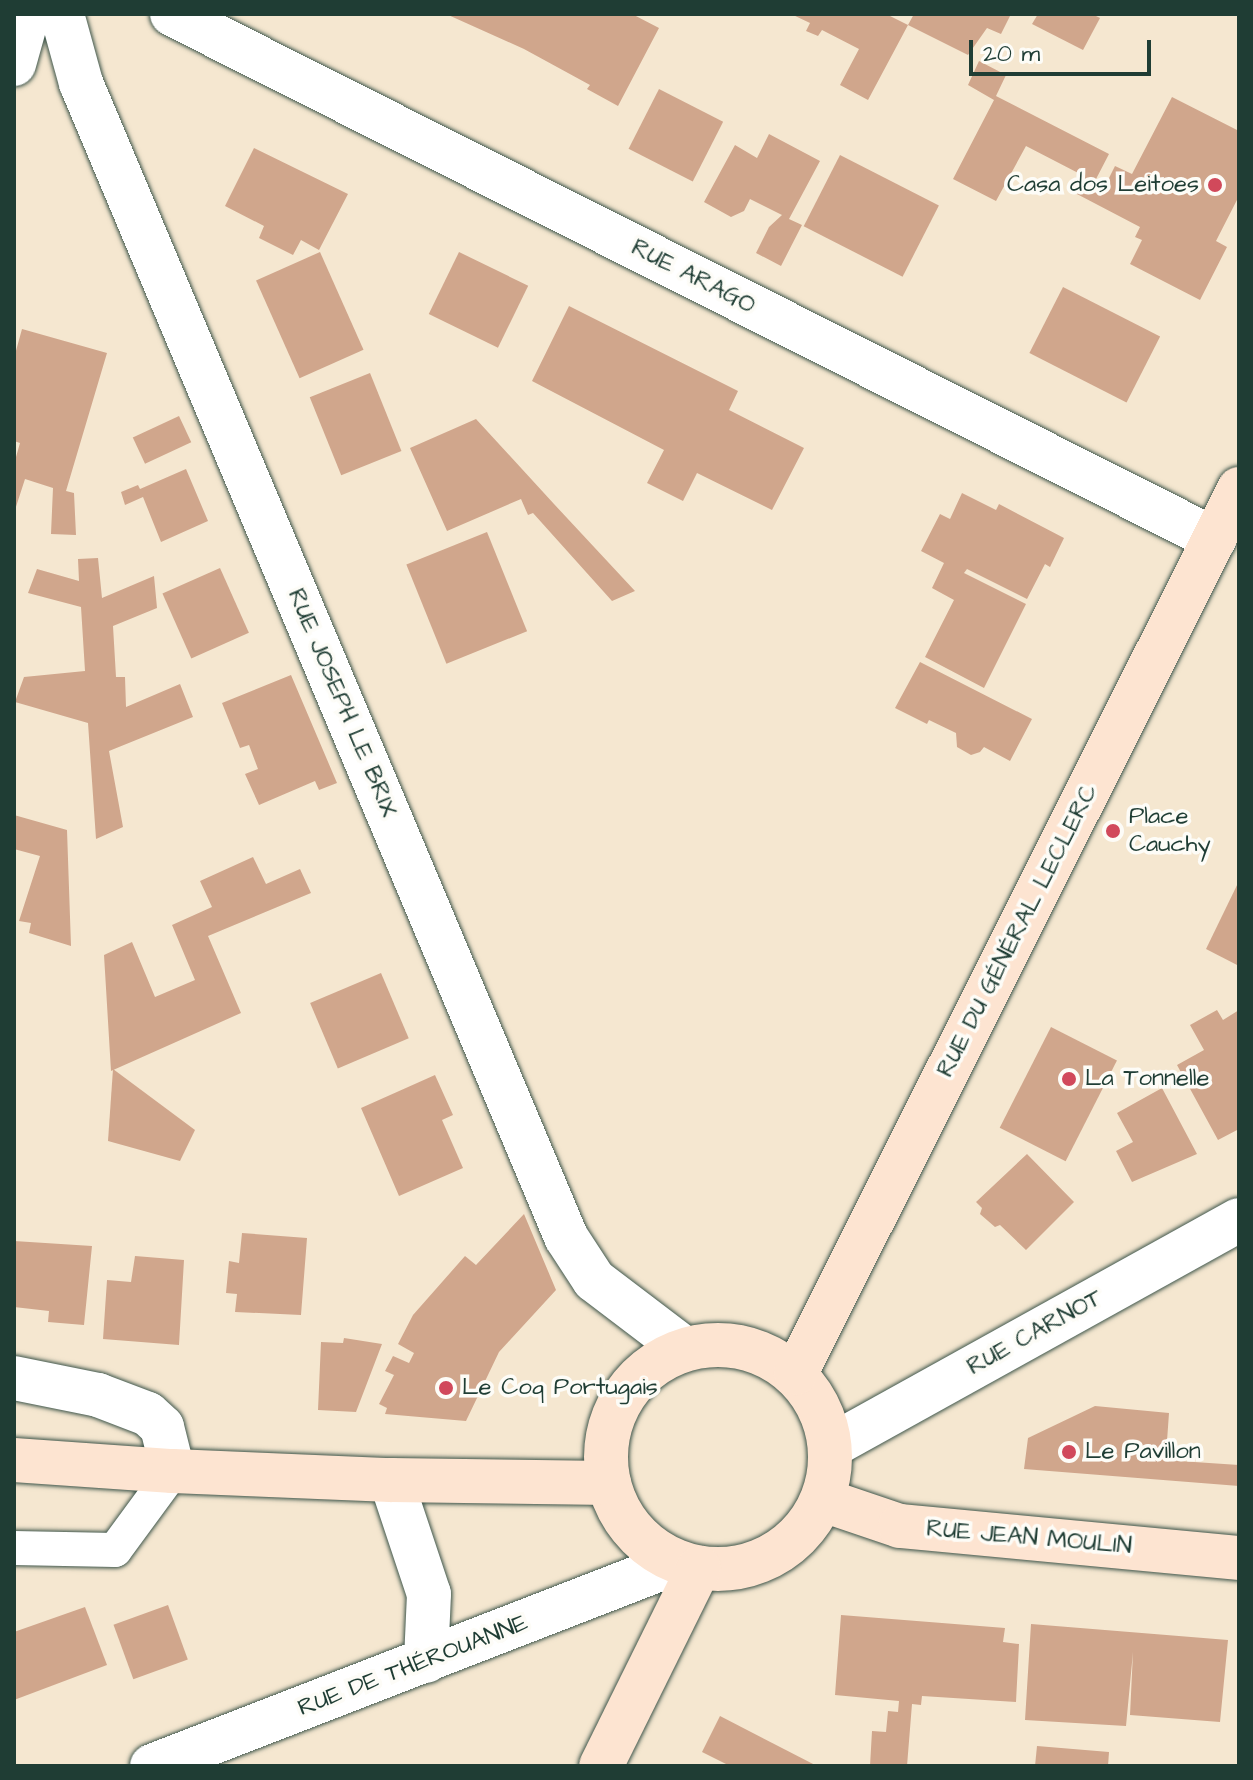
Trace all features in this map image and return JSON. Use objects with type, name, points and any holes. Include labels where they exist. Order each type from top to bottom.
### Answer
[{"type":"main road","name":"RUE DU GÉNÉRAL LECLERC","points":[[796,1373],[1239,489]]},
{"type":"main road","points":[[726,1345],[757,1351],[796,1373],[824,1415],[831,1446],[830,1474],[823,1500],[805,1529],[779,1552],[748,1566],[686,1566],[656,1554],[623,1516],[609,1483],[606,1447],[615,1411],[635,1381],[658,1360],[685,1349],[726,1345]]},
{"type":"main road","points":[[14,1460],[173,1471],[391,1480],[609,1483]]},
{"type":"main road","name":"RUE JEAN MOULIN","points":[[823,1500],[900,1526],[1239,1558]]},
{"type":"main road","points":[[601,1766],[686,1566]]},
{"type":"street","points":[[14,64],[28,14]]},
{"type":"street","name":"RUE JOSEPH LE BRIX","points":[[62,14],[81,83],[566,1237],[594,1280],[685,1349]]},
{"type":"street","name":"RUE ARAGO","points":[[172,14],[1214,539]]},
{"type":"street","name":"RUE CARNOT","points":[[831,1446],[1239,1220]]},
{"type":"street","points":[[14,1378],[98,1395],[148,1414],[162,1427],[173,1471]]},
{"type":"street","points":[[391,1480],[429,1594],[426,1661]]},
{"type":"street","name":"RUE DE THÉROUANNE","points":[[152,1766],[686,1566]]},
{"type":"lane","points":[[14,1548],[115,1550],[173,1471]]},
{"type":"building","points":[[446,14],[632,14],[659,28],[618,106],[587,89],[590,85],[524,49]]},
{"type":"building","points":[[791,14],[886,14],[908,25],[868,100],[840,85],[859,49],[822,30],[818,36],[806,31],[810,23]]},
{"type":"building","points":[[914,14],[1011,14],[1001,34],[987,28],[968,55],[908,25]]},
{"type":"building","points":[[1038,14],[1092,14],[1100,18],[1083,50],[1032,24]]},
{"type":"building","points":[[979,61],[1006,75],[996,96],[1109,154],[1095,181],[1105,186],[1115,166],[1132,174],[1172,97],[1239,131],[1239,196],[1216,241],[1227,247],[1200,300],[1130,264],[1142,240],[1135,237],[1140,227],[1075,193],[1084,176],[1026,146],[996,201],[953,179],[994,100],[968,85]]},
{"type":"building","points":[[659,89],[723,122],[693,181],[629,149]]},
{"type":"building","points":[[769,134],[820,161],[789,219],[802,225],[781,266],[756,253],[769,227],[782,215],[750,199],[744,211],[731,217],[704,202],[735,145],[757,158]]},
{"type":"building","points":[[254,148],[348,194],[319,250],[301,240],[293,255],[259,238],[264,226],[225,206]]},
{"type":"building","points":[[840,155],[939,205],[903,277],[804,226]]},
{"type":"building","points":[[320,252],[364,350],[300,378],[256,280]]},
{"type":"building","points":[[459,252],[528,286],[498,348],[429,314]]},
{"type":"building","points":[[1063,287],[1160,336],[1127,402],[1029,353]]},
{"type":"building","points":[[569,306],[738,391],[729,410],[804,448],[772,510],[697,473],[683,501],[647,483],[664,450],[532,381]]},
{"type":"building","points":[[22,329],[107,353],[66,491],[74,493],[76,535],[51,534],[53,488],[25,479],[14,513],[14,464],[20,443],[14,441],[14,358]]},
{"type":"building","points":[[370,373],[401,451],[341,475],[310,397]]},
{"type":"building","points":[[179,416],[191,442],[145,464],[133,438]]},
{"type":"building","points":[[476,419],[635,591],[612,601],[533,513],[528,515],[521,499],[447,531],[410,448]]},
{"type":"building","points":[[186,469],[208,521],[161,542],[143,497],[125,505],[121,492],[138,485],[140,489]]},
{"type":"building","points":[[962,493],[996,510],[999,504],[1064,538],[1050,567],[1045,564],[1027,599],[967,569],[964,573],[1026,604],[984,688],[925,657],[954,600],[932,588],[944,563],[921,551],[940,514],[950,519]]},
{"type":"building","points":[[487,532],[527,631],[446,664],[406,565]]},
{"type":"building","points":[[98,558],[102,598],[154,576],[157,608],[113,626],[116,677],[125,677],[126,707],[180,684],[193,717],[109,751],[123,827],[96,839],[88,723],[15,702],[24,677],[85,671],[81,607],[28,593],[37,569],[79,581],[78,559]]},
{"type":"building","points":[[220,568],[249,633],[191,658],[162,594]]},
{"type":"building","points":[[920,662],[1032,719],[1010,761],[984,747],[971,755],[957,747],[956,733],[929,720],[927,724],[895,708]]},
{"type":"building","points":[[291,675],[337,783],[319,790],[315,781],[259,805],[245,774],[258,769],[249,745],[240,748],[222,703]]},
{"type":"building","points":[[14,815],[67,830],[71,946],[29,933],[31,923],[19,921],[40,856],[14,849]]},
{"type":"building","points":[[253,857],[266,884],[300,869],[311,893],[208,936],[241,1013],[111,1071],[104,955],[132,942],[155,997],[195,980],[172,925],[212,907],[200,881]]},
{"type":"building","points":[[1239,881],[1239,966],[1206,949]]},
{"type":"building","points":[[381,973],[409,1038],[338,1068],[310,1003]]},
{"type":"building","points":[[1217,1010],[1223,1020],[1239,1010],[1239,1129],[1218,1140],[1177,1065],[1204,1050],[1190,1025]]},
{"type":"building","points":[[1051,1027],[1117,1061],[1066,1161],[1000,1128]]},
{"type":"building","points":[[113,1069],[195,1130],[180,1161],[108,1141]]},
{"type":"building","points":[[435,1075],[453,1115],[442,1120],[463,1168],[399,1196],[361,1108]]},
{"type":"building","points":[[1162,1088],[1197,1154],[1132,1182],[1116,1151],[1133,1142],[1117,1113]]},
{"type":"building","points":[[1027,1154],[1074,1202],[1026,1250],[1000,1225],[995,1227],[980,1214],[982,1208],[976,1202]]},
{"type":"building","points":[[524,1214],[556,1290],[499,1352],[466,1421],[385,1414],[387,1408],[379,1404],[394,1375],[385,1371],[393,1356],[409,1363],[414,1353],[398,1344],[413,1315],[465,1256],[476,1265]]},
{"type":"building","points":[[242,1233],[307,1238],[301,1315],[235,1312],[237,1294],[226,1293],[229,1261],[239,1263]]},
{"type":"building","points":[[14,1241],[92,1246],[84,1325],[48,1322],[49,1311],[14,1307]]},
{"type":"building","points":[[135,1256],[184,1260],[179,1345],[103,1339],[107,1280],[131,1282]]},
{"type":"building","points":[[344,1338],[382,1344],[356,1412],[318,1410],[321,1342],[343,1343]]},
{"type":"building","points":[[1095,1406],[1169,1413],[1166,1455],[1180,1457],[1179,1461],[1239,1465],[1239,1486],[1024,1469],[1028,1438]]},
{"type":"building","points":[[168,1605],[188,1660],[133,1679],[113,1625]]},
{"type":"building","points":[[85,1607],[107,1665],[14,1700],[14,1632]]},
{"type":"building","points":[[841,1615],[1005,1628],[1003,1642],[1019,1644],[1016,1702],[922,1696],[921,1705],[912,1704],[907,1766],[870,1766],[872,1731],[886,1732],[888,1711],[898,1712],[899,1701],[835,1695]]},
{"type":"building","points":[[1031,1624],[1228,1640],[1220,1722],[1130,1715],[1133,1652],[1126,1726],[1025,1720]]},
{"type":"building","points":[[720,1716],[817,1766],[730,1766],[702,1752]]},
{"type":"building","points":[[1037,1746],[1109,1752],[1108,1766],[1035,1766]]},
{"type":"place","name":"Casa dos Leitoes","points":[[1215,185]]},
{"type":"place","name":"Place Cauchy","points":[[1113,831]]},
{"type":"place","name":"La Tonnelle","points":[[1069,1079]]},
{"type":"place","name":"Le Coq Portugais","points":[[446,1388]]},
{"type":"place","name":"Le Pavillon","points":[[1069,1452]]}]
